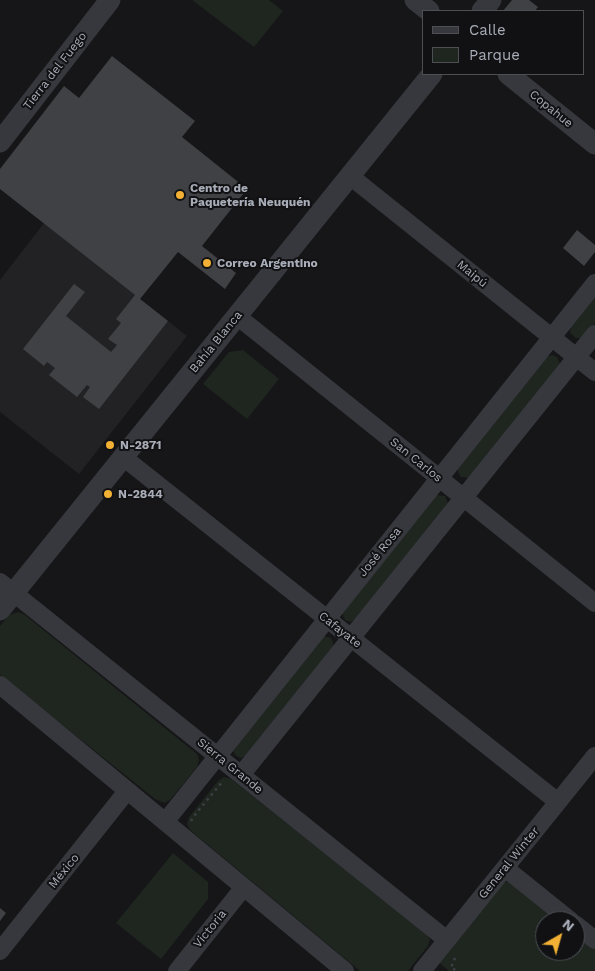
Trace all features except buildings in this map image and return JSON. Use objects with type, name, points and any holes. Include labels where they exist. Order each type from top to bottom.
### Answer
[{"type":"street","name":"Tierra del Fuego","points":[[0,142],[110,0]]},
{"type":"street","points":[[415,0],[428,10]]},
{"type":"street","points":[[483,10],[492,0]]},
{"type":"street","name":"Bahía Blanca","points":[[0,610],[7,588],[123,457],[431,75]]},
{"type":"street","name":"Copahue","points":[[509,75],[595,144]]},
{"type":"street","name":"Maipú","points":[[350,176],[595,372]]},
{"type":"street","name":"José Rosa","points":[[165,822],[595,283]]},
{"type":"street","name":"San Carlos","points":[[237,316],[595,603]]},
{"type":"street","points":[[241,775],[595,334]]},
{"type":"street","name":"Cafayate","points":[[123,457],[558,802]]},
{"type":"street","name":"Sierra Grande","points":[[7,588],[452,946]]},
{"type":"street","points":[[0,685],[345,971]]},
{"type":"street","name":"General Winter","points":[[422,971],[452,946],[505,868],[595,756]]},
{"type":"street","name":"México","points":[[0,951],[127,791]]},
{"type":"street","points":[[505,868],[559,911]]},
{"type":"street","name":"Victoria","points":[[177,971],[244,887]]},
{"type":"street","points":[[585,932],[595,940]]},
{"type":"path","points":[[452,946],[451,968],[458,971]]},
{"type":"shaded area","points":[[44,223],[187,336],[79,474],[0,412],[0,280]]},
{"type":"green space","points":[[192,0],[269,0],[283,11],[254,47]]},
{"type":"green space","points":[[595,296],[595,323],[585,335],[581,338],[576,338],[570,333],[571,327]]},
{"type":"green space","points":[[243,350],[279,379],[247,419],[203,384],[229,352]]},
{"type":"green space","points":[[552,355],[557,357],[560,364],[469,478],[461,477],[458,467],[547,357]]},
{"type":"green space","points":[[437,495],[445,496],[448,504],[355,620],[350,622],[345,620],[342,613]]},
{"type":"green space","points":[[18,612],[25,615],[197,754],[199,760],[197,767],[170,800],[164,803],[155,799],[0,675],[0,626],[9,615]]},
{"type":"green space","points":[[323,636],[331,638],[333,647],[245,756],[241,758],[236,756],[232,749]]},
{"type":"green space","points":[[224,777],[231,779],[425,932],[430,939],[428,946],[408,971],[360,971],[190,830],[187,824],[189,817],[218,781]]},
{"type":"green space","points":[[173,853],[208,882],[208,899],[161,959],[116,923]]},
{"type":"green space","points":[[510,882],[548,911],[535,911],[535,961],[585,961],[585,941],[595,949],[595,971],[449,971],[438,962],[503,884]]},
{"type":"place","name":"Centro de Paquetería Neuquén","points":[[180,195]]},
{"type":"place","name":"Correo Argentino","points":[[207,263]]},
{"type":"place","name":"N-2871","points":[[110,445]]},
{"type":"place","name":"N-2844","points":[[108,494]]}]
